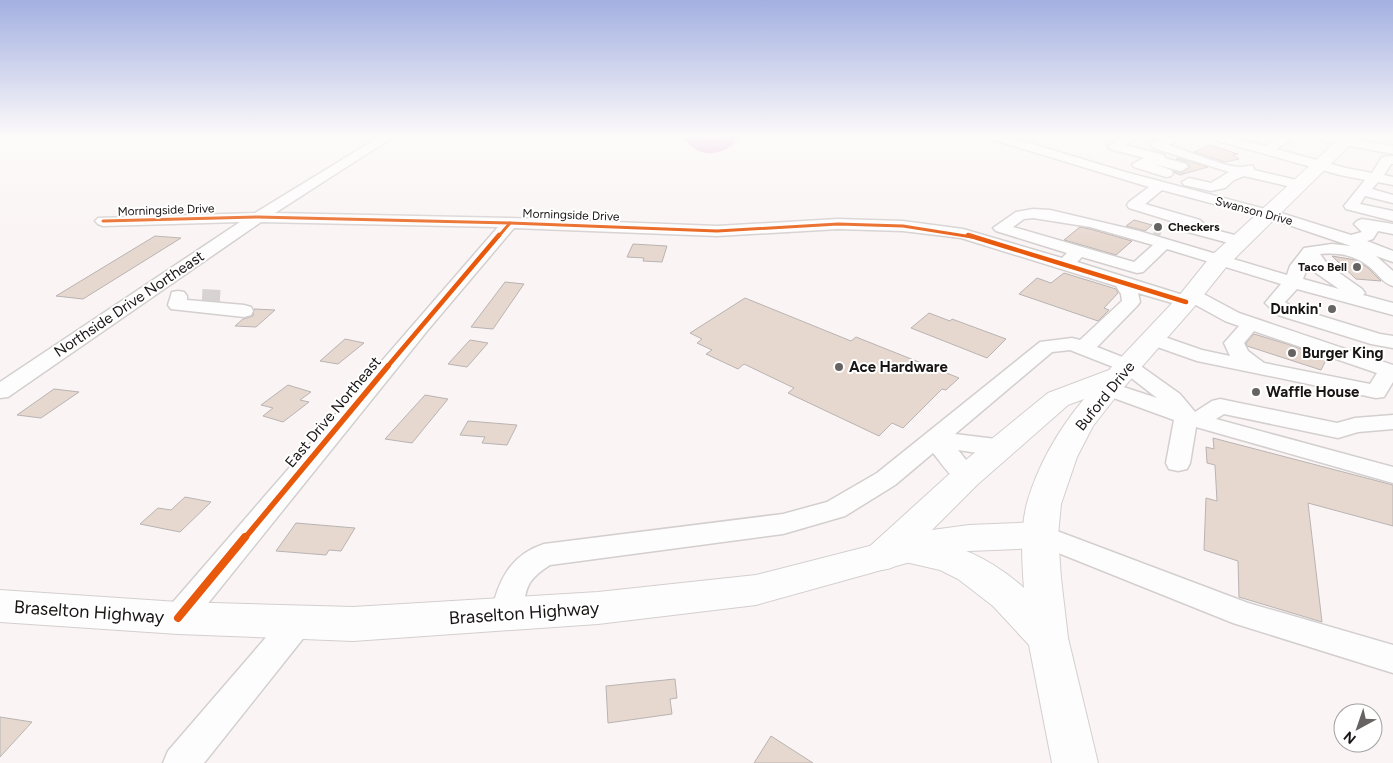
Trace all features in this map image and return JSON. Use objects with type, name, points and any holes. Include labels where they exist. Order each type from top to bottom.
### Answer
[{"type":"main road","name":"Buford Drive","points":[[1075,763],[1048,638],[1040,535],[1044,504],[1061,457],[1080,423],[1118,377],[1189,299],[1220,260],[1313,173]]},
{"type":"main road","points":[[896,553],[968,476],[1058,399],[1118,377]]},
{"type":"main road","name":"Braselton Highway","points":[[0,606],[178,618],[353,624],[598,608],[756,590],[932,544],[969,538],[1040,535]]},
{"type":"main road","points":[[896,553],[956,561],[986,577],[1010,598],[1048,638]]},
{"type":"street","name":"Northside Drive Northeast","points":[[0,392],[258,217],[330,173]]},
{"type":"street","name":"Swanson Drive","points":[[1114,173],[1269,214],[1353,239],[1393,257]]},
{"type":"street","points":[[1154,173],[1202,186],[1220,185],[1229,177],[1243,173]]},
{"type":"street","points":[[1164,173],[1197,182],[1202,186]]},
{"type":"street","points":[[1201,173],[1215,173],[1229,177]]},
{"type":"street","points":[[1248,173],[1300,185]]},
{"type":"street","points":[[1363,173],[1393,181]]},
{"type":"street","points":[[1379,173],[1362,191],[1352,206],[1393,216]]},
{"type":"street","points":[[1131,208],[1195,222],[1187,230],[1175,236],[1123,221],[1120,218],[1131,208],[1160,186]]},
{"type":"street","points":[[1362,191],[1393,199]]},
{"type":"street","points":[[1161,232],[1137,268],[1001,228],[1021,215],[1038,214],[1102,226],[1161,232],[1220,260],[1393,309]]},
{"type":"street","name":"Morningside Drive","points":[[103,222],[258,217],[510,223],[717,231],[838,224],[903,226],[963,234],[1122,282],[1189,299],[1393,373]]},
{"type":"street","name":"East Drive Northeast","points":[[178,618],[420,327],[510,223]]},
{"type":"street","points":[[1393,229],[1362,224],[1371,232],[1393,243]]},
{"type":"street","points":[[1187,230],[1240,241]]},
{"type":"street","points":[[1353,239],[1367,236],[1371,232]]},
{"type":"street","points":[[1393,281],[1366,257],[1346,250],[1322,248],[1310,251],[1298,266],[1293,282],[1274,303],[1285,311],[1378,340],[1393,342]]},
{"type":"street","points":[[1065,264],[1079,251]]},
{"type":"street","points":[[1310,251],[1322,270],[1369,302]]},
{"type":"street","points":[[1084,348],[1131,302],[1130,294],[1122,282]]},
{"type":"street","points":[[146,292],[178,296],[177,305],[214,302],[244,311]]},
{"type":"street","points":[[1251,323],[1234,343],[1240,355],[1257,367]]},
{"type":"street","points":[[1153,339],[1197,355],[1376,392],[1384,378],[1393,373]]},
{"type":"street","points":[[506,614],[511,585],[526,566],[544,555],[783,524],[836,509],[886,479],[1047,346],[1072,344],[1084,348],[1118,377],[1192,418],[1393,475]]},
{"type":"street","points":[[1118,377],[1172,399],[1192,418]]},
{"type":"street","points":[[1178,463],[1192,418],[1220,406],[1338,431],[1355,425],[1393,422]]},
{"type":"street","points":[[934,439],[981,446],[1004,446]]},
{"type":"street","points":[[934,439],[968,476]]},
{"type":"street","points":[[1040,535],[1244,614],[1393,659]]},
{"type":"street","points":[[181,763],[298,622]]},
{"type":"building","points":[[1175,173],[1180,173],[1188,173],[1180,175]]},
{"type":"building","points":[[1134,220],[1152,225],[1145,231],[1126,226]]},
{"type":"building","points":[[1080,227],[1132,241],[1116,255],[1064,240]]},
{"type":"building","points":[[155,236],[181,238],[83,299],[56,296]]},
{"type":"building","points":[[633,244],[667,246],[662,262],[643,261],[644,258],[627,257]]},
{"type":"building","name":"Taco Bell","points":[[1332,256],[1356,260],[1368,268],[1381,281],[1356,279]]},
{"type":"building","points":[[1064,273],[1116,289],[1118,293],[1104,308],[1109,310],[1098,321],[1019,294],[1037,278],[1051,283]]},
{"type":"building","points":[[505,282],[524,284],[493,329],[471,327]]},
{"type":"building","name":"Ace Hardware","points":[[745,298],[851,341],[856,337],[959,378],[946,390],[942,389],[903,428],[892,423],[879,436],[788,393],[794,388],[744,364],[738,369],[706,354],[712,350],[697,343],[702,339],[690,333]]},
{"type":"building","points":[[254,309],[275,310],[256,327],[235,326],[243,319],[253,316]]},
{"type":"building","points":[[929,313],[950,321],[952,319],[1006,339],[987,358],[911,328]]},
{"type":"building","name":"Burger King","points":[[1254,334],[1327,358],[1321,370],[1247,346],[1246,343]]},
{"type":"building","points":[[345,339],[364,343],[338,364],[320,361]]},
{"type":"building","points":[[470,340],[488,343],[467,367],[448,364]]},
{"type":"building","points":[[288,385],[311,392],[300,400],[309,402],[283,422],[263,416],[273,408],[261,405]]},
{"type":"building","points":[[54,389],[79,392],[41,418],[17,415]]},
{"type":"building","points":[[425,395],[448,399],[412,443],[385,439]]},
{"type":"building","points":[[468,421],[517,425],[507,445],[482,443],[485,437],[460,435]]},
{"type":"building","points":[[1213,438],[1393,485],[1393,526],[1308,503],[1322,622],[1239,597],[1238,561],[1204,550],[1206,498],[1217,501],[1215,465],[1207,463],[1206,447],[1214,449]]},
{"type":"building","points":[[185,497],[211,502],[180,532],[140,524],[158,508],[171,510]]},
{"type":"building","points":[[296,523],[355,528],[341,551],[329,550],[326,555],[276,551]]},
{"type":"building","points":[[675,679],[677,698],[670,699],[672,714],[608,723],[606,686]]},
{"type":"building","points":[[0,717],[32,722],[0,757]]},
{"type":"building","points":[[771,736],[813,763],[754,763]]},
{"type":"tunnel","points":[[1154,231],[1161,233]]},
{"type":"tunnel","points":[[202,298],[220,299]]},
{"type":"cycle path","points":[[103,221],[258,217],[510,223],[717,231],[838,224],[903,226],[963,234],[1186,302]]},
{"type":"cycle path","points":[[178,618],[420,327],[510,223]]},
{"type":"place","name":"Checkers","points":[[1158,227]]},
{"type":"place","name":"Taco Bell","points":[[1357,267]]},
{"type":"place","name":"Dunkin'","points":[[1332,309]]},
{"type":"place","name":"Burger King","points":[[1292,353]]},
{"type":"place","name":"Ace Hardware","points":[[839,367]]},
{"type":"place","name":"Waffle House","points":[[1256,392]]}]
